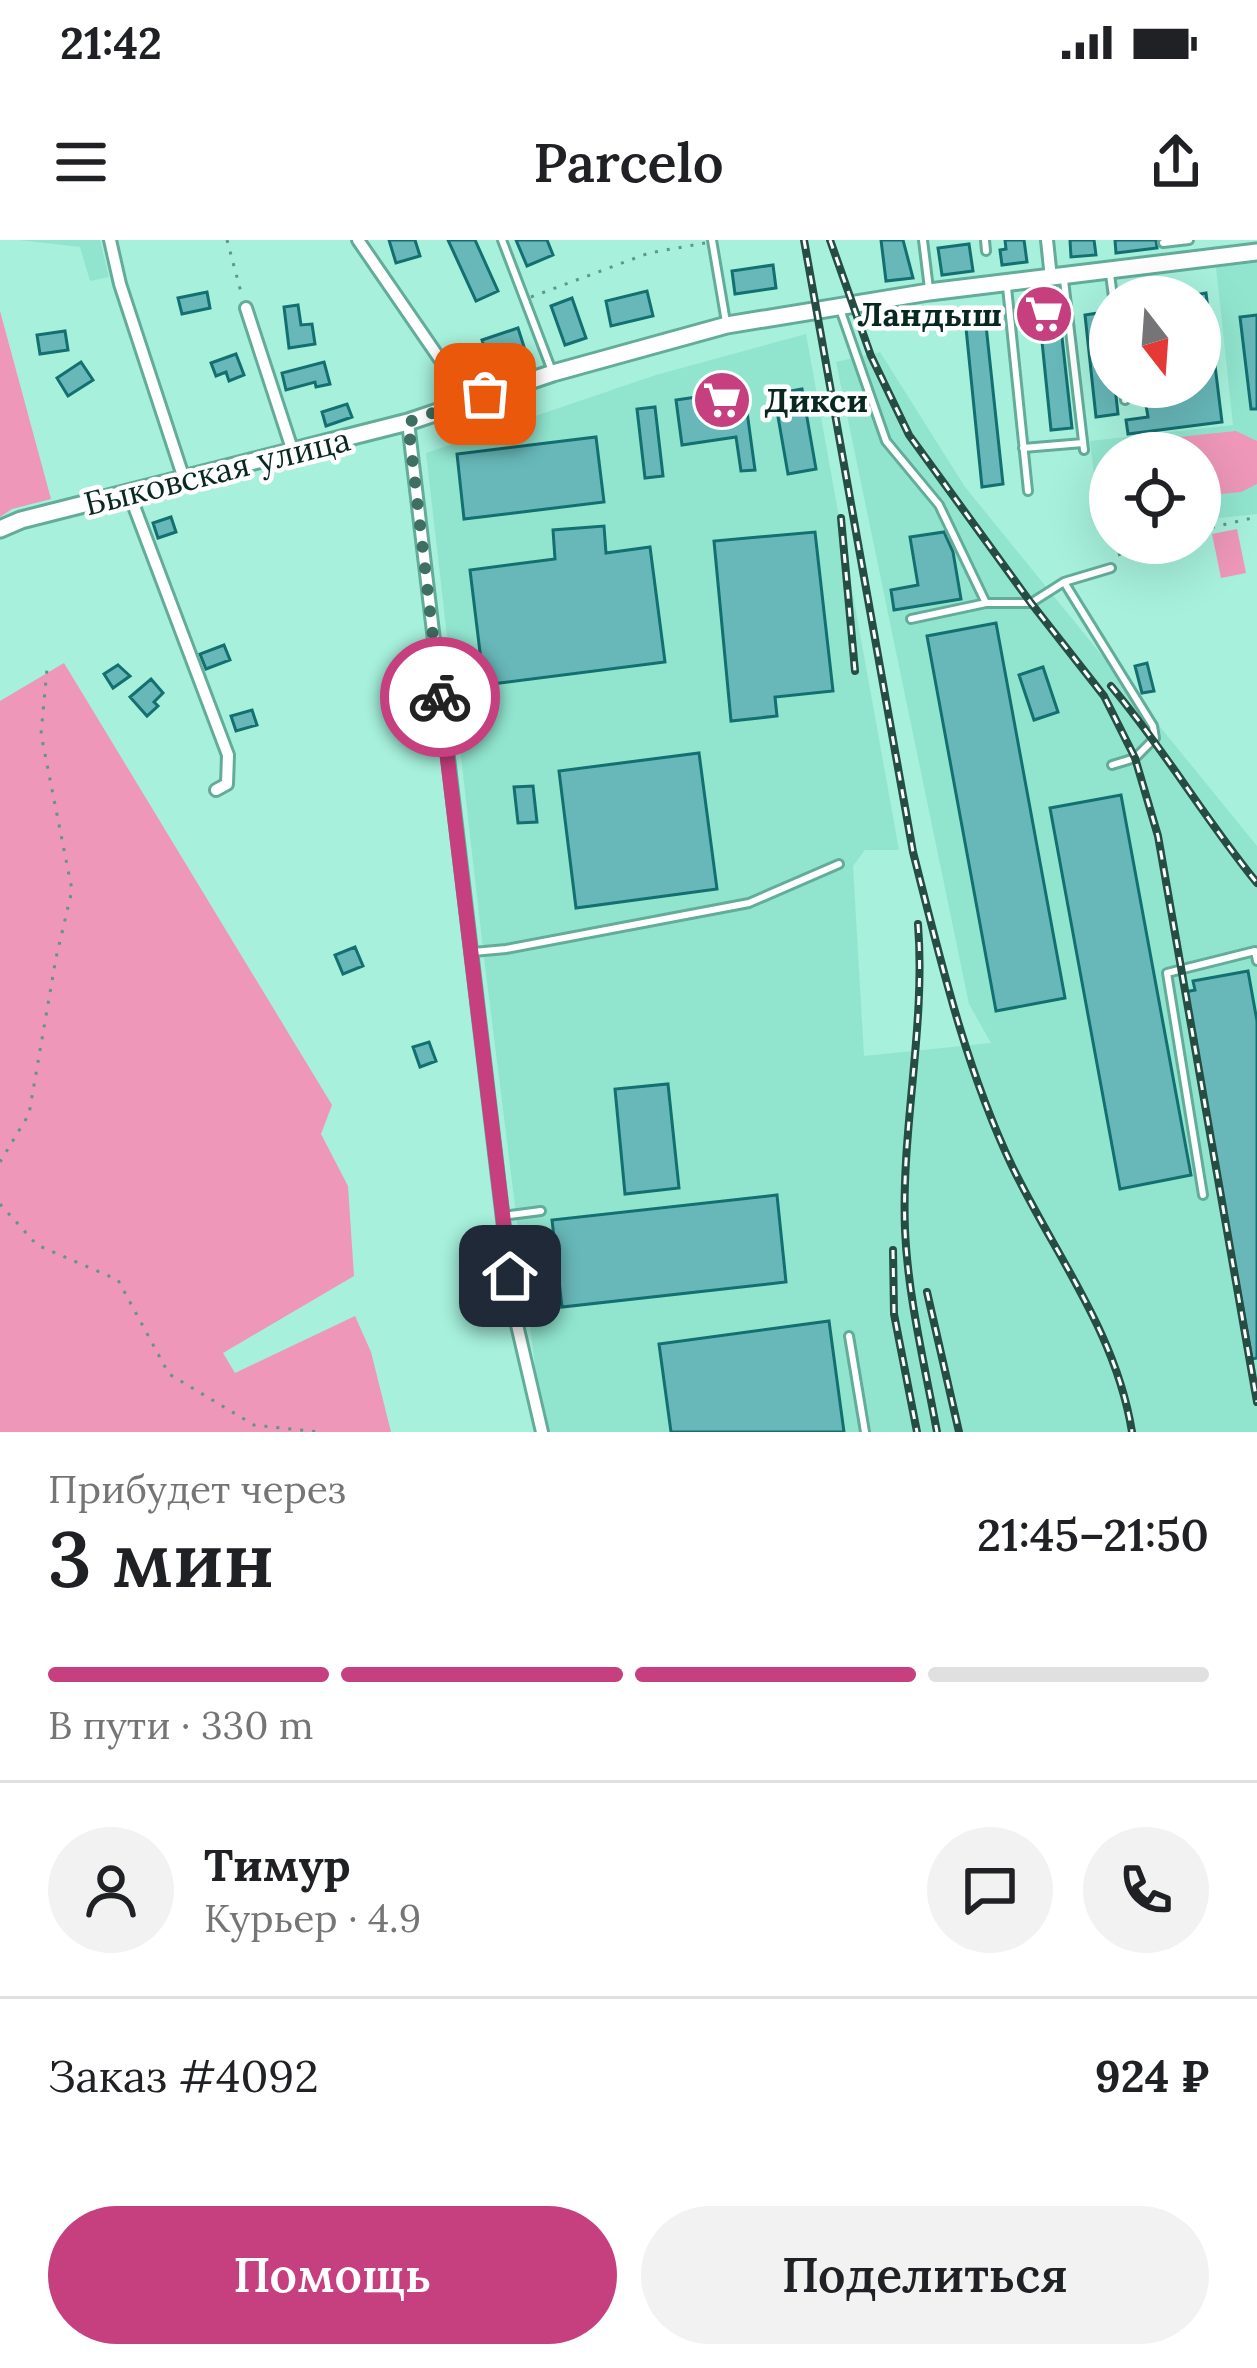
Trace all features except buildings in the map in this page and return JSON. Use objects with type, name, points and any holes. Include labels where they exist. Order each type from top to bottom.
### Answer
[{"type":"street","points":[[110,240],[184,479]]},
{"type":"street","points":[[358,240],[468,400]]},
{"type":"street","points":[[1047,240],[1058,277]]},
{"type":"street","name":"Быковская улица","points":[[0,529],[408,422],[553,374],[727,326],[929,292],[1257,252]]},
{"type":"street","points":[[246,308],[293,452]]},
{"type":"street","points":[[408,422],[502,1216],[522,1354],[542,1432]]},
{"type":"street","points":[[129,493],[228,755],[226,784],[216,790]]},
{"type":"lane","points":[[502,240],[553,374]]},
{"type":"lane","points":[[923,240],[929,292]]},
{"type":"lane","points":[[985,240],[986,251]]},
{"type":"lane","points":[[1163,244],[1189,240]]},
{"type":"lane","points":[[712,241],[727,326]]},
{"type":"lane","points":[[1110,270],[1111,276]]},
{"type":"lane","points":[[1024,448],[1083,446],[1058,277]]},
{"type":"lane","points":[[1006,284],[1028,491]]},
{"type":"lane","points":[[839,306],[886,441],[938,505],[986,603]]},
{"type":"lane","points":[[911,620],[986,603],[1030,603],[1064,582],[1111,568]]},
{"type":"lane","points":[[1064,582],[1153,726],[1155,738],[1135,758],[1112,765]]},
{"type":"lane","points":[[469,952],[506,950],[749,903],[839,864]]},
{"type":"lane","points":[[1203,1195],[1167,973],[1255,951],[1257,961]]},
{"type":"lane","points":[[502,1216],[541,1211]]},
{"type":"lane","points":[[849,1336],[865,1432]]},
{"type":"path","points":[[226,240],[246,308]]},
{"type":"path","points":[[526,298],[649,253],[712,241]]},
{"type":"path","points":[[1221,525],[1257,517]]},
{"type":"path","points":[[0,1162],[29,1114],[72,890],[41,734],[47,669]]},
{"type":"path","points":[[0,1204],[37,1246],[118,1280],[169,1374],[254,1425],[319,1432]]},
{"type":"shaded area","points":[[19,240],[100,240],[109,277],[90,281],[80,247]]},
{"type":"shaded area","points":[[1257,262],[1257,514],[1221,518],[1221,432],[1170,432],[1233,425],[1221,276],[1216,267]]},
{"type":"shaded area","points":[[0,311],[51,499],[0,517]]},
{"type":"shaded area","points":[[806,334],[899,850],[865,850],[853,866],[864,1056],[991,1043],[969,1004],[836,362],[880,352],[965,487],[1257,846],[1257,1432],[548,1432],[537,1382],[485,966],[426,453],[656,375]]},
{"type":"shaded area","points":[[1236,431],[1257,441],[1257,484],[1221,494],[1221,433]]},
{"type":"shaded area","points":[[1237,529],[1246,573],[1221,578],[1221,532]]},
{"type":"shaded area","points":[[64,663],[332,1105],[321,1134],[348,1186],[354,1276],[223,1353],[235,1373],[355,1316],[371,1352],[391,1432],[0,1432],[0,701]]},
{"type":"railway","points":[[804,240],[913,852],[944,972],[995,1128],[1098,1327],[1113,1361],[1132,1432]]},
{"type":"railway","points":[[830,240],[871,356],[909,435],[1104,696],[1135,758],[1158,836],[1257,1402]]},
{"type":"railway","points":[[841,518],[855,671]]},
{"type":"railway","points":[[1111,686],[1257,883]]},
{"type":"railway","points":[[918,924],[919,1000],[906,1154],[905,1230],[913,1306],[937,1432]]},
{"type":"railway","points":[[893,1250],[894,1314],[917,1432]]},
{"type":"railway","points":[[927,1292],[959,1432]]},
{"type":"way so far","points":[[440,697],[408,422],[485,394]]},
{"type":"place","name":"Ландыш","points":[[1044,314]]},
{"type":"place","name":"Дикси","points":[[722,400]]},
{"type":"route","points":[[440,697],[510,1276]]}]
